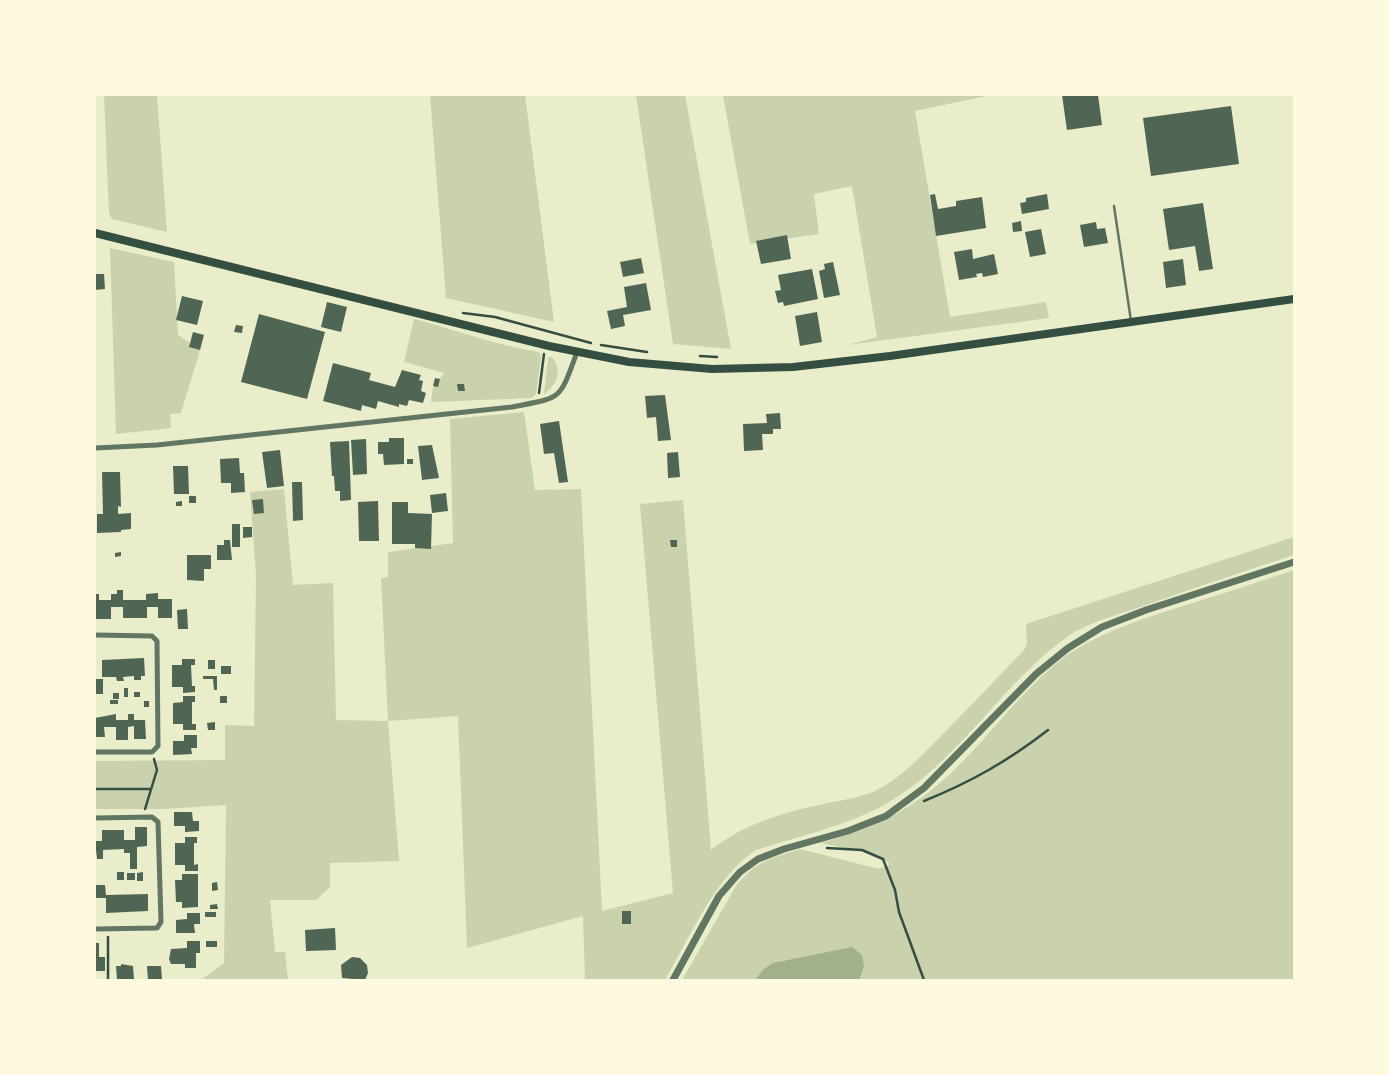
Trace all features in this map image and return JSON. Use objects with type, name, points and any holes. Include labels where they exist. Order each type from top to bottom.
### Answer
[{"type":"main road","points":[[95,234],[549,346],[630,362],[712,369],[793,367],[1294,300]]},
{"type":"street","points":[[95,448],[157,445],[512,407],[538,402],[551,399],[564,388],[577,352]]},
{"type":"street","points":[[673,980],[718,896],[740,872],[758,859],[848,831],[886,816],[924,788],[1036,674],[1068,648],[1102,627],[1146,610],[1294,562]]},
{"type":"street","points":[[95,635],[152,636],[156,641],[158,746],[152,752],[95,752]]},
{"type":"street","points":[[95,818],[152,817],[158,822],[161,922],[157,928],[95,929]]},
{"type":"lane","points":[[1114,206],[1132,322]]},
{"type":"path","points":[[454,314],[470,313],[495,317],[594,344],[652,353]]},
{"type":"path","points":[[538,402],[544,354],[549,346]]},
{"type":"path","points":[[698,356],[724,358]]},
{"type":"path","points":[[920,803],[963,786],[1013,757],[1048,730]]},
{"type":"path","points":[[152,752],[157,770],[145,809],[152,817]]},
{"type":"path","points":[[95,790],[151,789]]},
{"type":"path","points":[[808,842],[821,848],[862,850],[883,859],[895,890],[899,912],[924,980]]},
{"type":"path","points":[[108,928],[108,980]]},
{"type":"shaded area","points":[[104,95],[157,95],[167,232],[112,219],[109,213]]},
{"type":"shaded area","points":[[430,95],[525,95],[554,322],[446,298]]},
{"type":"shaded area","points":[[636,95],[685,95],[731,349],[673,344]]},
{"type":"shaded area","points":[[723,95],[991,95],[915,111],[950,317],[1046,302],[1049,318],[848,345],[877,337],[852,186],[814,194],[819,234],[750,244]]},
{"type":"shaded area","points":[[110,248],[174,262],[178,335],[200,350],[181,413],[170,414],[171,428],[116,434]]},
{"type":"shaded area","points":[[414,319],[539,352],[541,357],[536,394],[532,398],[431,402],[433,388],[444,373],[404,362]]},
{"type":"shaded area","points":[[551,356],[555,361],[558,372],[553,386],[544,394],[548,358]]},
{"type":"shaded area","points":[[524,412],[535,490],[581,489],[602,911],[673,893],[640,504],[683,500],[711,850],[723,841],[762,821],[805,808],[861,796],[875,791],[893,780],[924,753],[1024,650],[1027,644],[1026,624],[1294,537],[1294,555],[1101,620],[1075,632],[1044,655],[1023,675],[943,761],[897,797],[847,822],[756,850],[728,875],[716,891],[665,980],[585,980],[583,916],[467,948],[458,716],[388,721],[381,578],[388,577],[388,552],[453,543],[450,419]]},
{"type":"shaded area","points":[[284,489],[293,585],[333,583],[336,720],[388,721],[399,861],[330,863],[330,887],[316,900],[270,900],[275,952],[285,952],[288,980],[201,980],[224,963],[226,805],[164,809],[95,809],[95,761],[225,760],[225,725],[254,726],[256,575],[250,492]]},
{"type":"shaded area","points":[[1294,570],[1294,980],[682,980],[737,884],[752,869],[767,860],[800,849],[879,869],[890,864],[878,855],[821,843],[873,825],[898,813],[921,798],[940,783],[974,750],[1040,678],[1072,652],[1119,628]]},
{"type":"shaded area","points":[[852,947],[862,955],[864,966],[859,980],[755,980],[764,969],[773,963]]},
{"type":"building","points":[[1062,95],[1098,95],[1102,125],[1067,130]]},
{"type":"building","points":[[1231,106],[1239,164],[1151,176],[1143,118]]},
{"type":"building","points":[[935,194],[938,209],[956,206],[956,201],[982,197],[986,228],[936,236],[930,195]]},
{"type":"building","points":[[1047,194],[1049,209],[1022,214],[1020,203],[1026,202],[1026,198]]},
{"type":"building","points":[[1203,203],[1213,269],[1199,271],[1195,246],[1169,250],[1163,209]]},
{"type":"building","points":[[1021,221],[1022,231],[1013,232],[1012,223]]},
{"type":"building","points":[[1096,222],[1097,229],[1105,228],[1108,243],[1084,247],[1080,225]]},
{"type":"building","points":[[1041,229],[1046,254],[1030,257],[1025,232]]},
{"type":"building","points":[[787,235],[791,259],[761,264],[756,241]]},
{"type":"building","points":[[972,249],[973,259],[994,254],[998,274],[983,277],[982,273],[976,274],[977,277],[959,280],[954,252]]},
{"type":"building","points":[[641,258],[644,273],[623,277],[620,262]]},
{"type":"building","points":[[1183,259],[1186,285],[1166,288],[1163,262]]},
{"type":"building","points":[[833,262],[840,295],[824,298],[819,271],[825,269],[824,264]]},
{"type":"building","points":[[812,269],[818,299],[784,306],[783,302],[778,303],[775,291],[781,290],[778,275]]},
{"type":"building","points":[[95,274],[104,274],[105,289],[95,290]]},
{"type":"building","points":[[646,283],[651,310],[623,315],[625,326],[611,329],[607,311],[627,307],[624,287]]},
{"type":"building","points":[[182,296],[203,301],[197,325],[176,320]]},
{"type":"building","points":[[327,302],[347,307],[341,332],[321,327]]},
{"type":"building","points":[[817,312],[822,342],[800,346],[795,316]]},
{"type":"building","points":[[259,314],[325,332],[307,399],[241,382]]},
{"type":"building","points":[[236,325],[243,326],[242,333],[234,332]]},
{"type":"building","points":[[193,332],[204,335],[200,350],[189,347]]},
{"type":"building","points":[[333,363],[371,373],[369,380],[395,387],[402,370],[421,375],[419,380],[423,381],[421,391],[426,393],[423,403],[409,400],[407,406],[399,404],[399,407],[378,401],[376,409],[362,405],[361,411],[323,401]]},
{"type":"building","points":[[435,378],[440,379],[438,387],[433,386]]},
{"type":"building","points":[[457,384],[464,384],[465,391],[458,391]]},
{"type":"building","points":[[665,395],[671,440],[658,441],[656,417],[647,418],[645,396]]},
{"type":"building","points":[[780,413],[781,429],[773,429],[773,434],[762,434],[763,450],[744,451],[743,424],[767,423],[766,414]]},
{"type":"building","points":[[559,421],[568,482],[559,483],[554,453],[544,454],[540,424]]},
{"type":"building","points":[[389,438],[404,438],[404,464],[384,465],[383,454],[378,454],[378,442],[389,442]]},
{"type":"building","points":[[366,439],[367,474],[353,475],[351,440]]},
{"type":"building","points":[[349,441],[351,500],[340,501],[340,491],[335,491],[334,476],[332,476],[330,442]]},
{"type":"building","points":[[432,445],[439,478],[422,480],[418,446]]},
{"type":"building","points":[[280,450],[284,486],[267,488],[262,452]]},
{"type":"building","points":[[678,452],[680,477],[668,478],[667,453]]},
{"type":"building","points":[[239,458],[240,473],[244,473],[245,492],[231,493],[231,483],[221,483],[220,459]]},
{"type":"building","points":[[407,459],[413,459],[413,464],[407,464]]},
{"type":"building","points":[[173,466],[188,466],[189,494],[174,494]]},
{"type":"building","points":[[102,472],[120,472],[121,507],[118,506],[118,514],[131,513],[131,529],[121,530],[121,532],[97,533],[97,514],[103,514]]},
{"type":"building","points":[[292,482],[302,482],[303,520],[293,521]]},
{"type":"building","points":[[446,493],[448,511],[432,513],[430,495]]},
{"type":"building","points":[[189,496],[196,496],[196,503],[189,503]]},
{"type":"building","points":[[263,499],[264,513],[254,514],[252,500]]},
{"type":"building","points":[[182,501],[182,506],[176,506],[176,502]]},
{"type":"building","points":[[378,501],[379,541],[359,541],[358,502]]},
{"type":"building","points":[[392,502],[408,502],[408,513],[432,514],[431,549],[415,548],[415,544],[392,544]]},
{"type":"building","points":[[232,524],[240,524],[240,547],[232,547]]},
{"type":"building","points":[[243,527],[252,527],[252,537],[243,538]]},
{"type":"building","points":[[224,540],[230,540],[232,560],[217,560],[217,545],[224,545]]},
{"type":"building","points":[[670,540],[677,540],[677,547],[671,547]]},
{"type":"building","points":[[121,552],[121,556],[115,557],[115,553]]},
{"type":"building","points":[[187,555],[211,555],[211,569],[204,569],[204,581],[187,580]]},
{"type":"building","points":[[117,590],[123,590],[123,600],[146,600],[146,594],[158,593],[158,599],[172,599],[172,618],[158,618],[158,607],[147,607],[147,618],[123,618],[123,607],[111,607],[111,619],[95,619],[95,594],[99,594],[99,600],[111,600],[111,594],[117,594]]},
{"type":"building","points":[[187,609],[188,629],[178,629],[177,610]]},
{"type":"building","points":[[144,658],[145,676],[141,676],[141,680],[134,680],[134,676],[123,677],[124,681],[117,681],[116,677],[102,677],[102,660]]},
{"type":"building","points":[[182,659],[195,659],[195,665],[191,665],[192,686],[195,686],[195,692],[183,693],[183,687],[172,687],[172,665],[182,665]]},
{"type":"building","points":[[208,660],[215,660],[215,669],[208,669]]},
{"type":"building","points":[[221,666],[231,666],[231,674],[221,674]]},
{"type":"building","points":[[203,676],[217,676],[217,690],[214,690],[213,679],[203,679]]},
{"type":"building","points":[[95,679],[103,679],[103,694],[96,694]]},
{"type":"building","points":[[124,688],[128,688],[128,697],[124,697]]},
{"type":"building","points":[[134,692],[140,692],[140,697],[134,697]]},
{"type":"building","points":[[113,693],[119,693],[119,699],[113,699]]},
{"type":"building","points":[[183,696],[195,696],[195,702],[192,702],[192,724],[196,724],[196,730],[183,730],[183,724],[173,724],[173,703],[183,702]]},
{"type":"building","points":[[220,696],[227,696],[227,703],[220,703]]},
{"type":"building","points":[[110,700],[118,700],[118,704],[110,704]]},
{"type":"building","points":[[144,701],[149,701],[149,707],[144,707]]},
{"type":"building","points":[[116,714],[116,720],[128,720],[128,714],[134,714],[134,720],[145,720],[146,739],[134,739],[134,726],[128,727],[128,740],[116,740],[116,727],[104,727],[105,737],[95,737],[95,718]]},
{"type":"building","points":[[215,722],[215,730],[208,730],[207,723]]},
{"type":"building","points":[[184,735],[197,735],[197,748],[191,748],[192,754],[173,755],[173,741],[184,741]]},
{"type":"building","points":[[174,812],[192,812],[193,821],[199,821],[199,831],[185,832],[185,826],[174,826]]},
{"type":"building","points":[[135,827],[147,827],[147,846],[137,847],[137,869],[130,869],[130,853],[124,853],[124,849],[103,850],[103,859],[97,859],[95,841],[102,841],[102,830],[124,830],[124,840],[135,840]]},
{"type":"building","points":[[185,837],[197,837],[197,843],[194,843],[194,865],[198,864],[198,871],[185,871],[185,865],[175,865],[175,843],[185,843]]},
{"type":"building","points":[[117,872],[124,872],[124,880],[117,880]]},
{"type":"building","points":[[143,872],[143,881],[137,881],[137,873]]},
{"type":"building","points":[[127,873],[135,873],[135,880],[127,880]]},
{"type":"building","points":[[182,874],[198,874],[198,907],[182,908],[182,902],[176,902],[175,880],[182,880]]},
{"type":"building","points":[[217,882],[218,890],[212,891],[212,883]]},
{"type":"building","points":[[95,885],[105,885],[106,895],[148,894],[148,911],[106,913],[106,898],[95,898]]},
{"type":"building","points":[[217,904],[218,909],[210,909],[210,905]]},
{"type":"building","points":[[622,911],[631,911],[631,924],[622,924]]},
{"type":"building","points":[[205,912],[216,912],[216,917],[205,917]]},
{"type":"building","points":[[187,913],[200,913],[200,924],[194,924],[195,933],[176,933],[176,920],[187,919]]},
{"type":"building","points":[[335,928],[336,950],[306,951],[305,930]]},
{"type":"building","points":[[187,941],[200,941],[200,953],[196,953],[196,968],[185,968],[185,964],[171,964],[169,959],[171,949],[187,948]]},
{"type":"building","points":[[206,941],[217,941],[217,947],[206,947]]},
{"type":"building","points":[[95,943],[99,943],[99,957],[105,957],[105,971],[95,971]]},
{"type":"building","points":[[352,957],[360,958],[367,965],[368,973],[365,980],[342,978],[341,965]]},
{"type":"building","points":[[121,964],[133,966],[134,980],[117,980],[116,966],[121,966]]},
{"type":"building","points":[[147,966],[161,966],[162,980],[148,980]]}]
